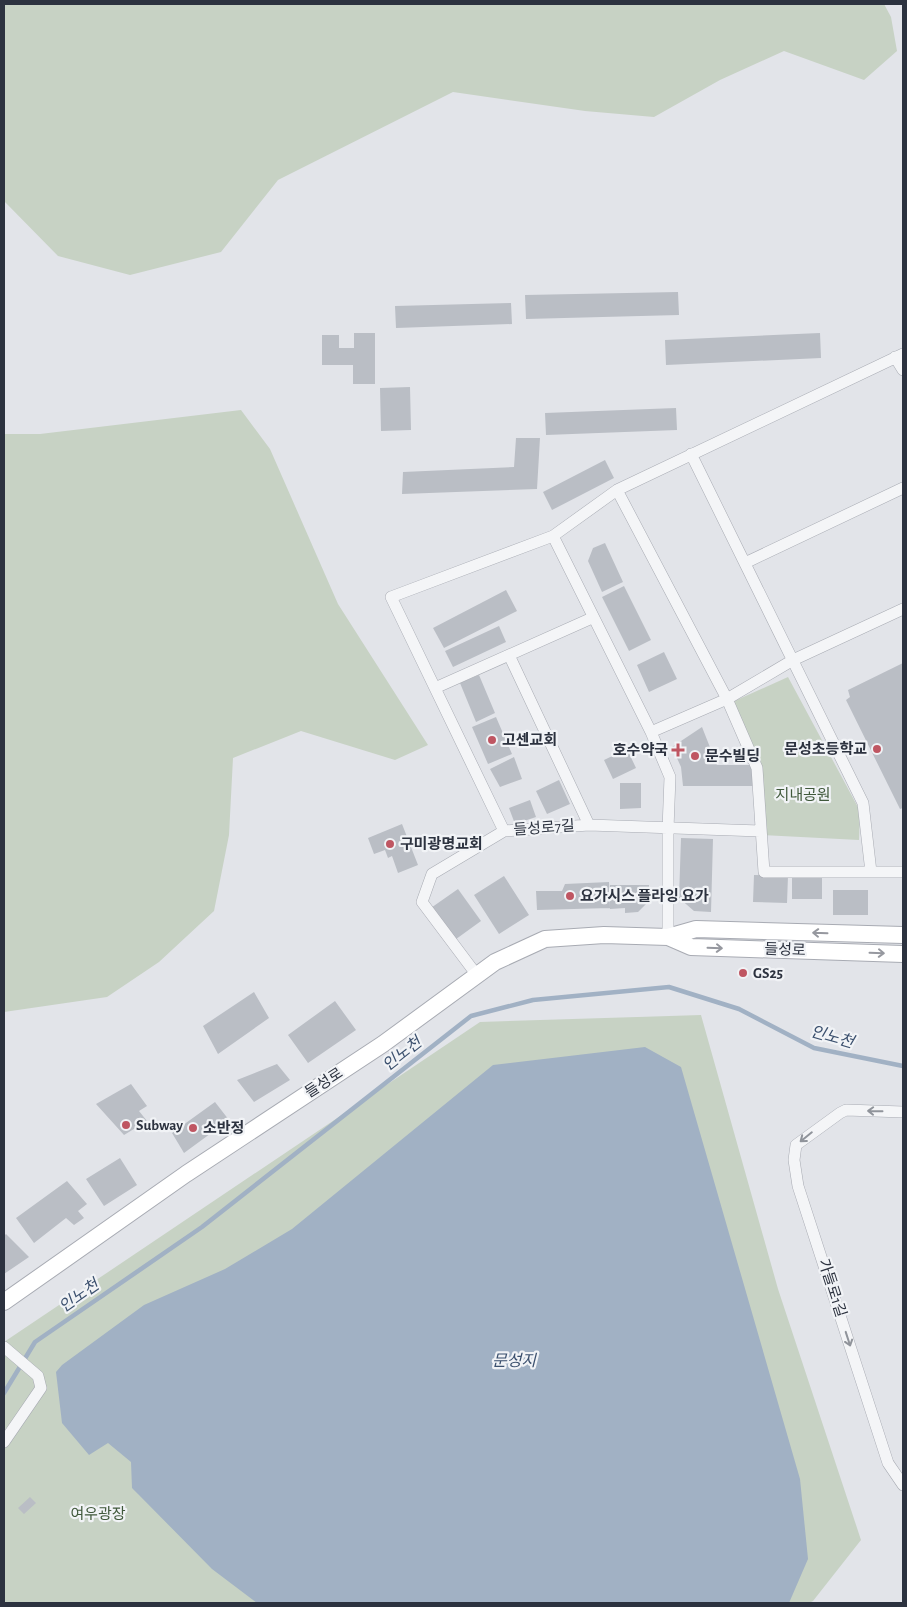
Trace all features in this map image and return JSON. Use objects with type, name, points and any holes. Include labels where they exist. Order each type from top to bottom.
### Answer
[{"type":"street","points":[[504,831],[390,597],[553,536],[617,490],[899,356],[903,370]]},
{"type":"street","points":[[691,454],[863,802],[871,872]]},
{"type":"street","points":[[745,563],[903,488]]},
{"type":"street","points":[[617,490],[727,699],[757,768],[764,872],[903,872]]},
{"type":"street","points":[[553,536],[592,618],[651,732],[670,777],[668,937]]},
{"type":"street","points":[[651,732],[727,699],[793,660],[903,609]]},
{"type":"street","points":[[435,688],[592,618]]},
{"type":"street","points":[[509,655],[588,825]]},
{"type":"street","name":"들성로7길","points":[[476,974],[422,902],[432,874],[504,831],[588,825],[760,831]]},
{"type":"street","name":"들성로","points":[[4,1302],[186,1174],[383,1044],[476,974],[495,962],[545,939],[604,934],[668,937],[696,929],[903,935]]},
{"type":"street","name":"들성로","points":[[668,937],[691,947],[903,954]]},
{"type":"street","name":"가들로1길","points":[[903,1112],[846,1110],[810,1133],[796,1145],[794,1160],[798,1186],[888,1463],[903,1485]]},
{"type":"street","points":[[4,1442],[41,1388],[38,1376],[5,1349]]},
{"type":"green space","points":[[4,4],[884,4],[891,17],[897,51],[864,80],[784,51],[720,80],[654,117],[585,111],[453,92],[278,180],[221,252],[130,275],[58,256],[4,201]]},
{"type":"green space","points":[[241,410],[270,449],[338,604],[428,745],[395,760],[301,731],[233,758],[229,835],[214,911],[159,962],[107,997],[4,1012],[4,434],[40,434]]},
{"type":"green space","name":"지내공원","points":[[788,677],[860,811],[859,840],[762,835],[759,767],[730,703]]},
{"type":"green space","name":"문성지","points":[[701,1015],[778,1289],[861,1540],[813,1601],[809,1603],[4,1603],[4,1342],[480,1022]]},
{"type":"water","name":"문성지","points":[[645,1047],[681,1067],[800,1479],[808,1559],[789,1603],[257,1603],[212,1569],[132,1488],[131,1462],[108,1443],[89,1455],[62,1423],[56,1372],[62,1365],[144,1305],[225,1269],[292,1229],[493,1065]]},
{"type":"building","points":[[678,292],[679,315],[526,319],[525,295]]},
{"type":"building","points":[[511,303],[512,324],[396,328],[395,306]]},
{"type":"building","points":[[354,333],[375,333],[375,384],[353,384],[353,365],[322,365],[322,335],[339,335],[339,348],[354,348]]},
{"type":"building","points":[[820,333],[821,358],[666,365],[665,340]]},
{"type":"building","points":[[410,387],[411,430],[381,431],[380,388]]},
{"type":"building","points":[[676,408],[677,430],[546,435],[545,413]]},
{"type":"building","points":[[516,438],[540,438],[537,489],[402,494],[403,472],[514,467]]},
{"type":"building","points":[[605,460],[614,478],[552,510],[543,492]]},
{"type":"building","points":[[605,543],[623,582],[602,592],[588,561],[593,548]]},
{"type":"building","points":[[624,586],[651,640],[629,651],[602,597]]},
{"type":"building","points":[[506,590],[517,611],[444,648],[433,628]]},
{"type":"building","points":[[499,626],[506,642],[453,667],[445,651]]},
{"type":"building","points":[[664,652],[677,679],[649,692],[637,665]]},
{"type":"building","points":[[903,663],[903,808],[900,809],[846,700],[850,697],[848,690]]},
{"type":"building","points":[[479,675],[495,713],[476,722],[460,683]]},
{"type":"building","name":"고센교회","points":[[496,717],[512,754],[488,764],[472,727]]},
{"type":"building","name":"문수빌딩","points":[[702,727],[717,765],[755,765],[754,786],[683,786],[681,767],[672,747]]},
{"type":"building","points":[[627,749],[636,768],[613,779],[604,760]]},
{"type":"building","points":[[514,757],[522,779],[500,787],[490,769]]},
{"type":"building","points":[[559,780],[570,804],[547,814],[536,791]]},
{"type":"building","points":[[620,783],[641,783],[641,808],[620,809]]},
{"type":"building","points":[[530,800],[536,817],[515,824],[509,808]]},
{"type":"building","name":"구미광명교회","points":[[402,824],[418,865],[398,873],[392,856],[388,858],[385,850],[374,854],[368,838]]},
{"type":"building","points":[[681,838],[713,839],[711,912],[694,911],[679,898]]},
{"type":"building","points":[[754,875],[788,876],[787,903],[753,902]]},
{"type":"building","points":[[792,875],[822,875],[822,899],[792,899]]},
{"type":"building","points":[[504,876],[529,915],[499,934],[474,895]]},
{"type":"building","points":[[609,882],[610,908],[537,910],[536,891],[562,891],[565,884]]},
{"type":"building","points":[[610,885],[649,885],[649,901],[638,912],[625,913],[625,908],[610,909]]},
{"type":"building","points":[[458,889],[481,921],[452,942],[428,910]]},
{"type":"building","points":[[833,890],[868,890],[868,915],[833,915]]},
{"type":"building","points":[[254,992],[269,1018],[218,1054],[203,1026]]},
{"type":"building","points":[[335,1001],[356,1030],[308,1063],[288,1035]]},
{"type":"building","points":[[277,1064],[290,1080],[254,1102],[237,1080]]},
{"type":"building","points":[[131,1084],[147,1106],[139,1111],[147,1121],[124,1135],[96,1104]]},
{"type":"building","points":[[215,1102],[229,1120],[184,1153],[172,1133]]},
{"type":"building","points":[[120,1158],[137,1185],[104,1206],[86,1179]]},
{"type":"building","points":[[67,1181],[87,1204],[78,1211],[84,1218],[74,1225],[66,1218],[34,1243],[16,1218]]},
{"type":"building","points":[[6,1234],[29,1257],[4,1274],[4,1236]]},
{"type":"building","points":[[30,1497],[36,1503],[24,1514],[18,1508]]},
{"type":"waterway","name":"인노천","points":[[4,1393],[35,1342],[202,1227],[471,1016],[533,1000],[669,987],[739,1009],[814,1048],[903,1066]]},
{"type":"place","name":"고센교회","points":[[492,740]]},
{"type":"place","name":"문성초등학교","points":[[877,749]]},
{"type":"place","name":"호수약국","points":[[678,750]]},
{"type":"place","name":"문수빌딩","points":[[695,756]]},
{"type":"place","name":"구미광명교회","points":[[390,844]]},
{"type":"place","name":"요가시스 플라잉 요가","points":[[570,896]]},
{"type":"place","name":"GS25","points":[[743,973]]},
{"type":"place","name":"Subway","points":[[126,1125]]},
{"type":"place","name":"소반정","points":[[193,1128]]},
{"type":"park label","name":"여우광장","points":[[98,1514]]}]
